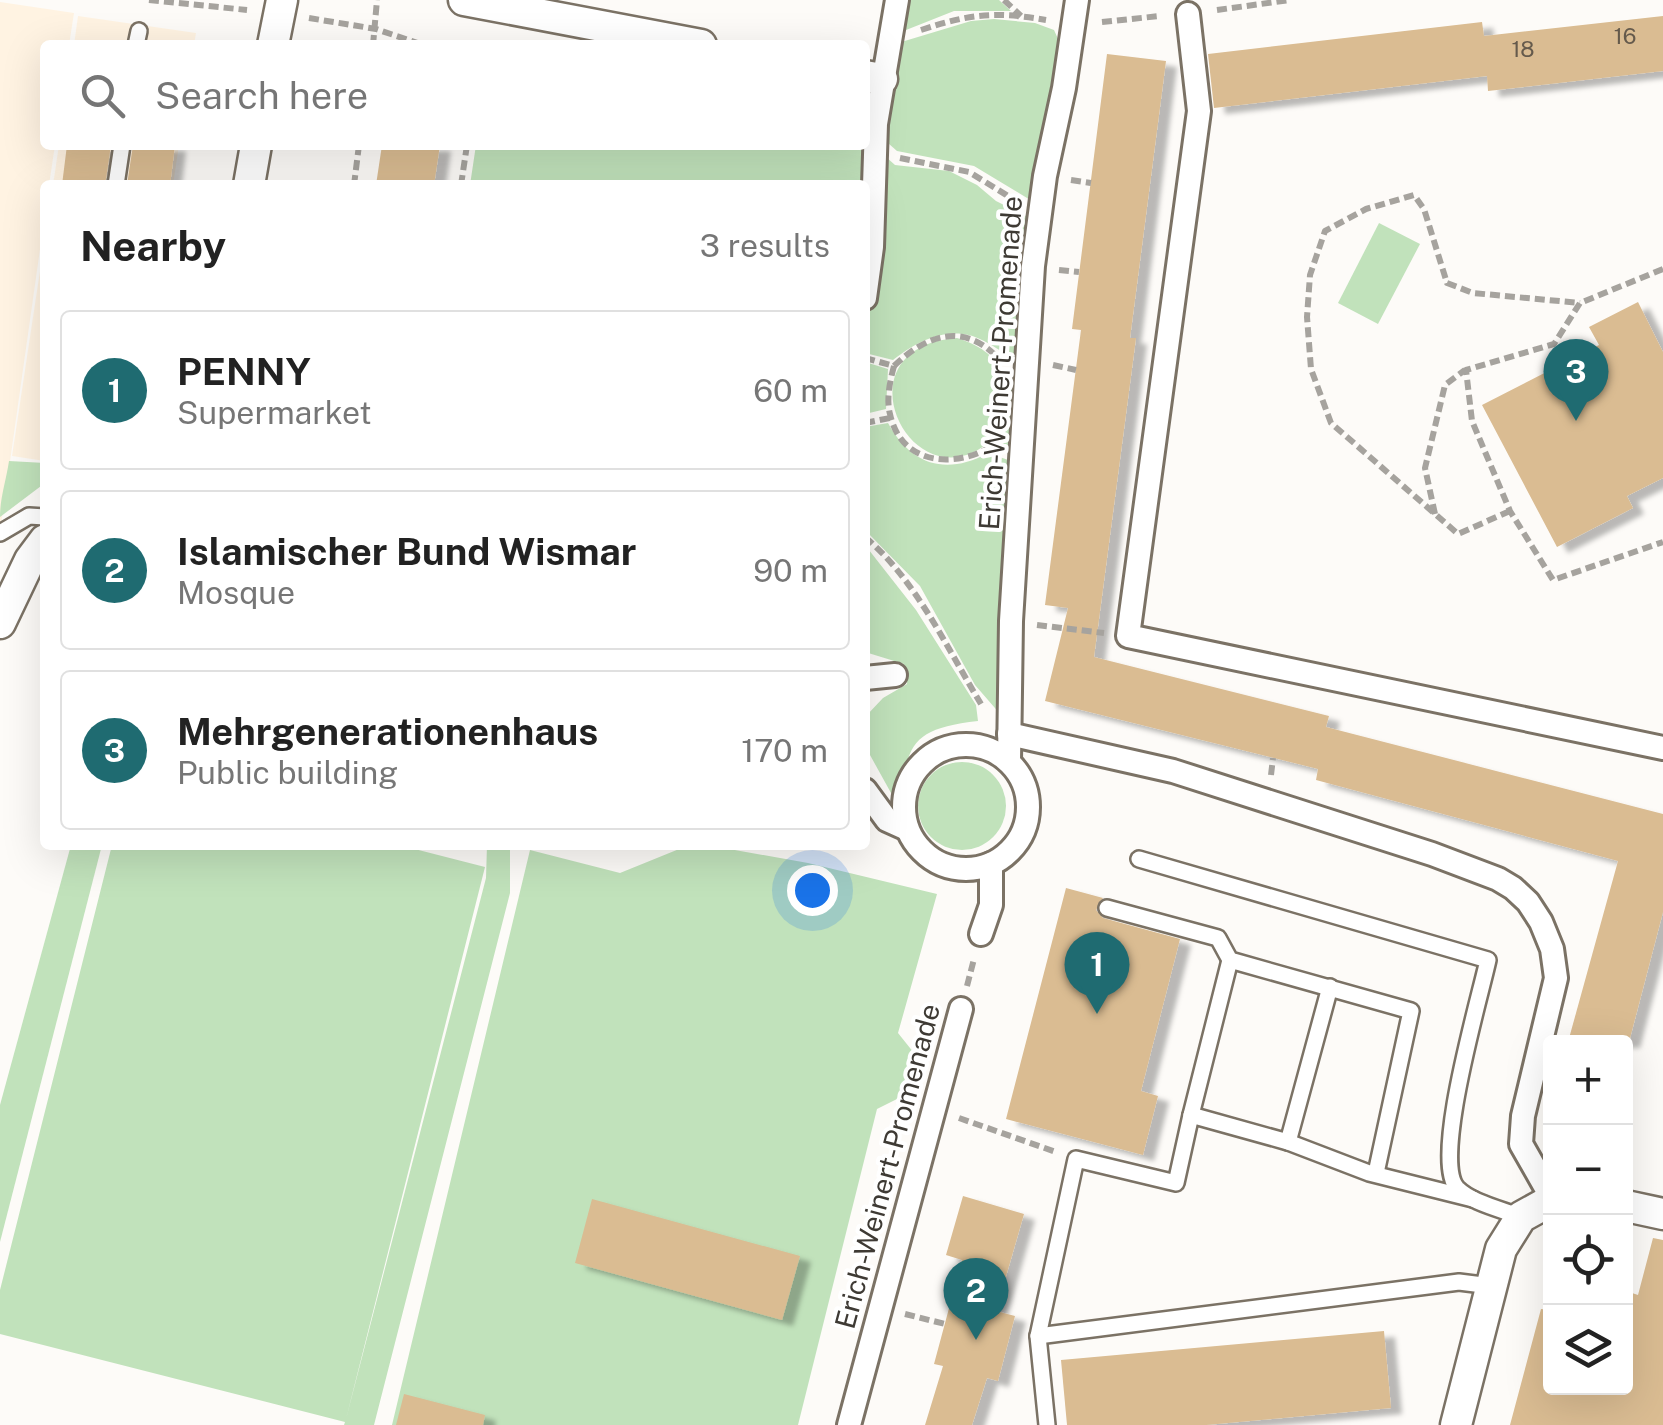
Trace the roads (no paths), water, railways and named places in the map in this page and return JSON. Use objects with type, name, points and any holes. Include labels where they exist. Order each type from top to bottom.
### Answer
[{"type":"street","points":[[274,40],[282,0]]},
{"type":"street","points":[[464,0],[675,40]]},
{"type":"street","points":[[870,262],[874,78],[890,40],[897,0]]},
{"type":"street","name":"Erich-Weinert-Promenade","points":[[992,864],[1021,837],[1028,818],[1028,797],[1009,761],[1011,622],[1033,266],[1076,0]]},
{"type":"street","points":[[1188,14],[1199,110],[1128,636],[1663,748]]},
{"type":"street","points":[[250,180],[255,150]]},
{"type":"street","points":[[0,623],[40,547]]},
{"type":"street","points":[[870,677],[894,675]]},
{"type":"street","points":[[1009,734],[1173,771],[1432,854],[1513,888],[1541,922],[1552,949],[1556,978],[1522,1116],[1521,1144],[1543,1185]]},
{"type":"street","points":[[981,934],[992,905],[992,864],[952,868],[933,860],[918,847],[907,829],[903,808],[906,788],[916,769],[931,755],[950,746],[971,744],[991,749],[1009,761]]},
{"type":"street","points":[[870,797],[887,820],[907,829]]},
{"type":"street","name":"Erich-Weinert-Promenade","points":[[848,1425],[961,1009]]},
{"type":"street","points":[[1456,1425],[1501,1249],[1520,1217],[1543,1202]]},
{"type":"street","points":[[1633,1207],[1663,1212]]},
{"type":"lane","points":[[117,180],[121,150]]},
{"type":"lane","points":[[0,533],[29,516],[40,517]]},
{"type":"lane","points":[[1139,858],[1488,960],[1448,1144],[1448,1171],[1457,1187],[1473,1198]]},
{"type":"lane","points":[[1047,1425],[1038,1336],[1076,1159],[1176,1183],[1230,960],[1218,938],[1107,908]]},
{"type":"lane","points":[[1230,960],[1411,1011],[1376,1174]]},
{"type":"lane","points":[[1288,1142],[1330,987]]},
{"type":"lane","points":[[1191,1115],[1288,1142],[1376,1174],[1473,1198],[1520,1217]]},
{"type":"lane","points":[[1038,1336],[1459,1282],[1491,1286]]},
{"type":"place","name":"Mehrgenerationenhaus","points":[[1576,421]]},
{"type":"place","name":"PENNY","points":[[1097,1014]]},
{"type":"place","name":"Islamischer Bund Wismar","points":[[976,1340]]}]
